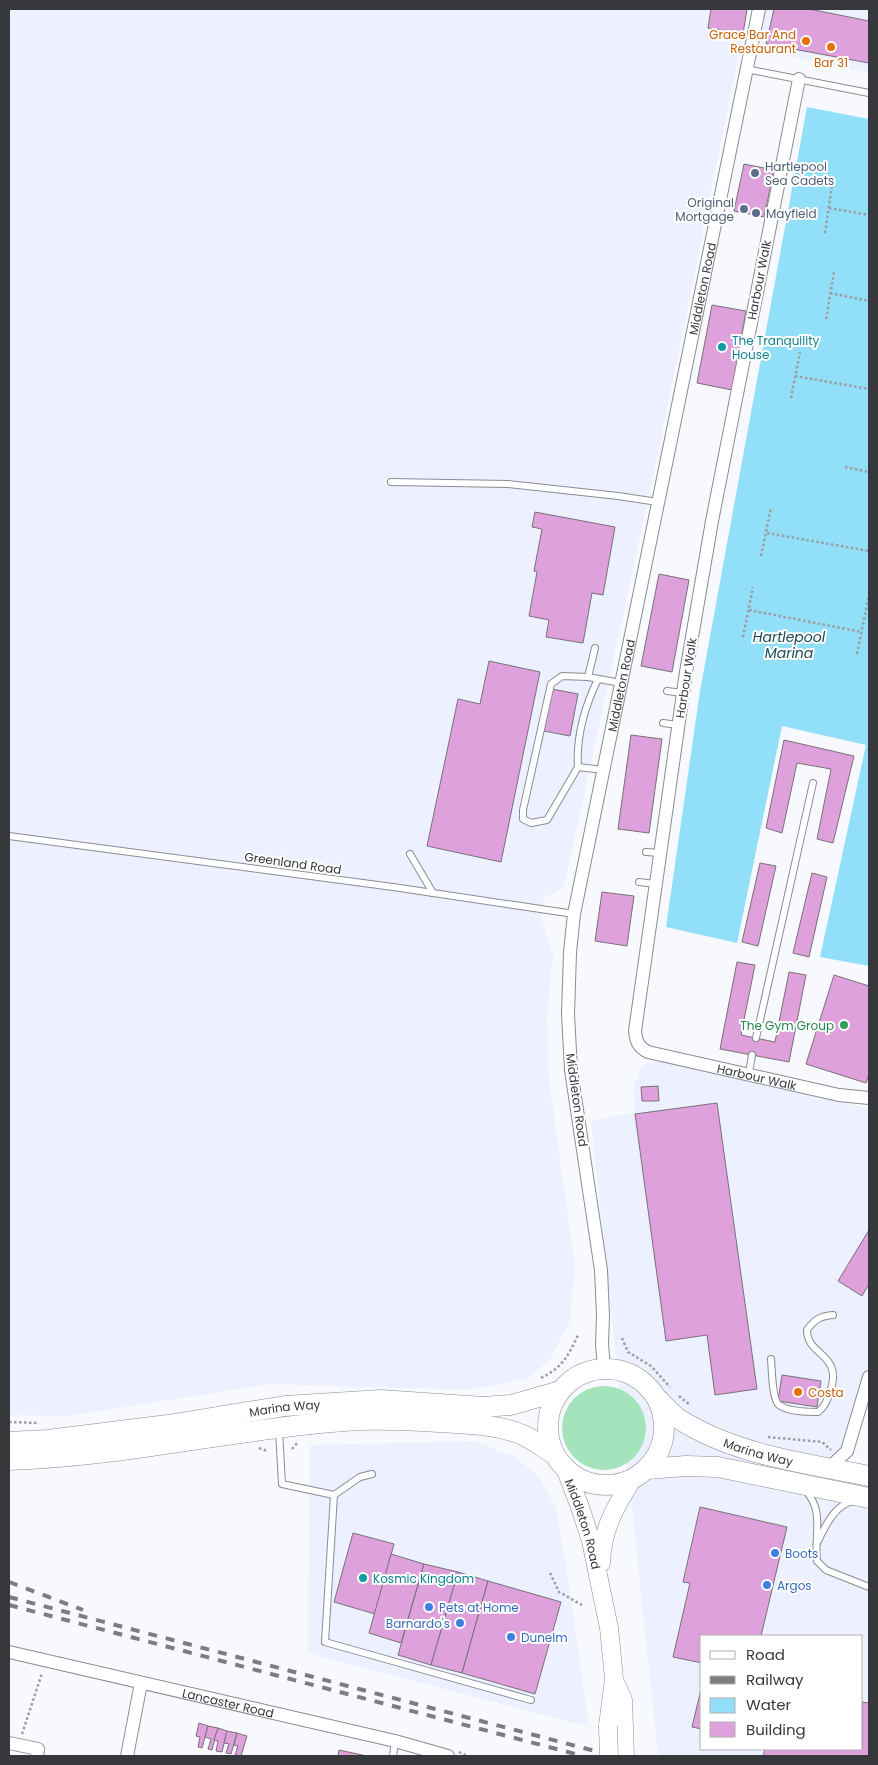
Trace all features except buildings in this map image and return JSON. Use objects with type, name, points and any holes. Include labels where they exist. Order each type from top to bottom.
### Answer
[{"type":"highway","points":[[604,1368],[621,1370],[636,1376],[649,1387],[666,1395],[664,1437],[658,1454],[639,1474],[615,1485],[596,1485],[580,1479],[559,1461],[549,1438],[548,1422],[552,1405],[560,1391],[572,1379],[588,1371],[604,1368]]},
{"type":"highway","name":"Marina Way","points":[[9,1442],[48,1440],[149,1427],[285,1406],[381,1400],[483,1407],[511,1406],[560,1391]]},
{"type":"highway","name":"Marina Way","points":[[666,1395],[677,1417],[704,1434],[741,1448],[773,1456],[830,1459],[863,1475]]},
{"type":"highway","name":"Marina Way","points":[[9,1460],[66,1457],[279,1427],[346,1420],[474,1424],[524,1436],[559,1461]]},
{"type":"highway","name":"Marina Way","points":[[639,1474],[686,1466],[718,1467],[869,1498]]},
{"type":"main road","name":"Middleton Road","points":[[559,1461],[589,1534],[609,1628],[614,1679],[608,1726],[609,1756]]},
{"type":"main road","name":"Middleton Road","points":[[600,1579],[601,1553],[606,1528],[620,1498],[639,1474]]},
{"type":"main road","name":"Middleton Road","points":[[614,1679],[623,1700],[624,1748]]},
{"type":"street","name":"Middleton Road","points":[[604,1368],[601,1270],[570,1070],[568,1014],[570,952],[574,914],[759,9]]},
{"type":"street","name":"Harbour Walk","points":[[799,79],[712,521],[678,725],[636,1021],[635,1040],[641,1048],[648,1052],[749,1073],[839,1095],[869,1098]]},
{"type":"street","points":[[830,1459],[847,1451],[869,1377]]},
{"type":"street","points":[[847,1451],[863,1475]]},
{"type":"street","name":"Lancaster Road","points":[[9,1652],[395,1741],[431,1753],[448,1756]]},
{"type":"street","points":[[127,1756],[140,1683]]},
{"type":"street","points":[[9,1743],[38,1749],[37,1756]]},
{"type":"lane","points":[[746,68],[869,93]]},
{"type":"lane","points":[[390,482],[508,484],[658,502]]},
{"type":"lane","points":[[588,677],[595,648]]},
{"type":"lane","points":[[598,679],[589,697],[583,719],[579,741],[578,767],[547,820],[531,823],[523,819],[523,810],[551,684],[562,676],[588,677],[621,683]]},
{"type":"lane","points":[[667,691],[683,693]]},
{"type":"lane","points":[[663,723],[678,725]]},
{"type":"lane","points":[[578,767],[604,770]]},
{"type":"lane","points":[[756,1038],[813,783]]},
{"type":"lane","name":"Greenland Road","points":[[9,836],[433,893],[574,914]]},
{"type":"lane","points":[[646,852],[660,853]]},
{"type":"lane","points":[[410,854],[433,893]]},
{"type":"lane","points":[[639,882],[655,884]]},
{"type":"lane","points":[[749,1073],[752,1055]]},
{"type":"lane","points":[[771,1359],[775,1400],[780,1405],[806,1412],[818,1412],[828,1400],[834,1374],[830,1363],[810,1342],[807,1330],[822,1316],[832,1315]]},
{"type":"lane","points":[[279,1427],[282,1484],[334,1495],[360,1477],[372,1474]]},
{"type":"lane","points":[[798,1483],[813,1498],[818,1517],[817,1560],[826,1570],[869,1587]]},
{"type":"lane","points":[[334,1495],[325,1642],[531,1700]]},
{"type":"lane","points":[[816,1547],[827,1522],[845,1503],[869,1498]]},
{"type":"lane","points":[[393,1756],[395,1741]]},
{"type":"path","points":[[824,232],[832,185]]},
{"type":"path","points":[[829,208],[869,215]]},
{"type":"path","points":[[826,319],[834,272]]},
{"type":"path","points":[[830,293],[869,301]]},
{"type":"path","points":[[791,398],[800,352]]},
{"type":"path","points":[[795,376],[869,388]]},
{"type":"path","points":[[846,466],[869,472]]},
{"type":"path","points":[[761,556],[767,533],[770,508]]},
{"type":"path","points":[[767,533],[869,551]]},
{"type":"path","points":[[743,637],[753,587]]},
{"type":"path","points":[[857,654],[869,595]]},
{"type":"path","points":[[749,610],[862,632]]},
{"type":"path","points":[[536,1382],[553,1372],[565,1360],[578,1335]]},
{"type":"path","points":[[622,1338],[628,1352],[651,1366],[666,1395]]},
{"type":"path","points":[[678,1395],[693,1407]]},
{"type":"path","points":[[760,1436],[822,1442],[830,1459]]},
{"type":"path","points":[[550,1573],[559,1592],[582,1605]]},
{"type":"path","points":[[21,1738],[44,1666]]},
{"type":"shaded area","points":[[9,9],[748,9],[656,463],[567,873],[563,887],[555,894],[544,896],[541,917],[553,954],[547,1015],[549,1081],[575,1266],[570,1321],[549,1361],[525,1379],[468,1390],[271,1384],[68,1416],[9,1415]]},
{"type":"shaded area","points":[[766,9],[869,9],[869,73],[759,50]]},
{"type":"shaded area","points":[[649,1062],[664,1062],[780,1086],[869,1109],[869,1365],[837,1480],[869,1487],[869,1756],[668,1756],[658,1754],[591,1121],[635,1112],[634,1084],[642,1067]]},
{"type":"shaded area","points":[[473,1441],[513,1456],[537,1474],[556,1508],[566,1564],[589,1727],[308,1653],[310,1445]]},
{"type":"green space","points":[[604,1386],[620,1389],[634,1398],[643,1412],[646,1428],[643,1444],[634,1458],[620,1467],[604,1470],[588,1467],[574,1458],[565,1444],[562,1428],[565,1412],[574,1398],[588,1389]]},
{"type":"water","name":"Hartlepool Marina","points":[[807,107],[869,119],[869,966],[820,957],[866,745],[782,726],[737,943],[666,927],[700,691]]},
{"type":"railway","points":[[9,1582],[83,1610]]},
{"type":"railway","points":[[9,1597],[614,1756]]},
{"type":"railway","points":[[9,1605],[583,1756]]},
{"type":"place","name":"Grace Bar And Restaurant","points":[[806,41]]},
{"type":"place","name":"Bar 31","points":[[831,47]]},
{"type":"place","name":"Hartlepool Sea Cadets","points":[[755,173]]},
{"type":"place","name":"Original Mortgage","points":[[744,209]]},
{"type":"place","name":"Mayfield","points":[[756,213]]},
{"type":"place","name":"The Tranquility House","points":[[722,347]]},
{"type":"place","name":"The Gym Group","points":[[844,1025]]},
{"type":"place","name":"Costa","points":[[798,1392]]},
{"type":"place","name":"Boots","points":[[775,1553]]},
{"type":"place","name":"Kosmic Kingdom","points":[[363,1578]]},
{"type":"place","name":"Argos","points":[[767,1585]]},
{"type":"place","name":"Pets at Home","points":[[429,1607]]},
{"type":"place","name":"Barnardo's","points":[[460,1623]]},
{"type":"place","name":"Dunelm","points":[[511,1637]]}]
